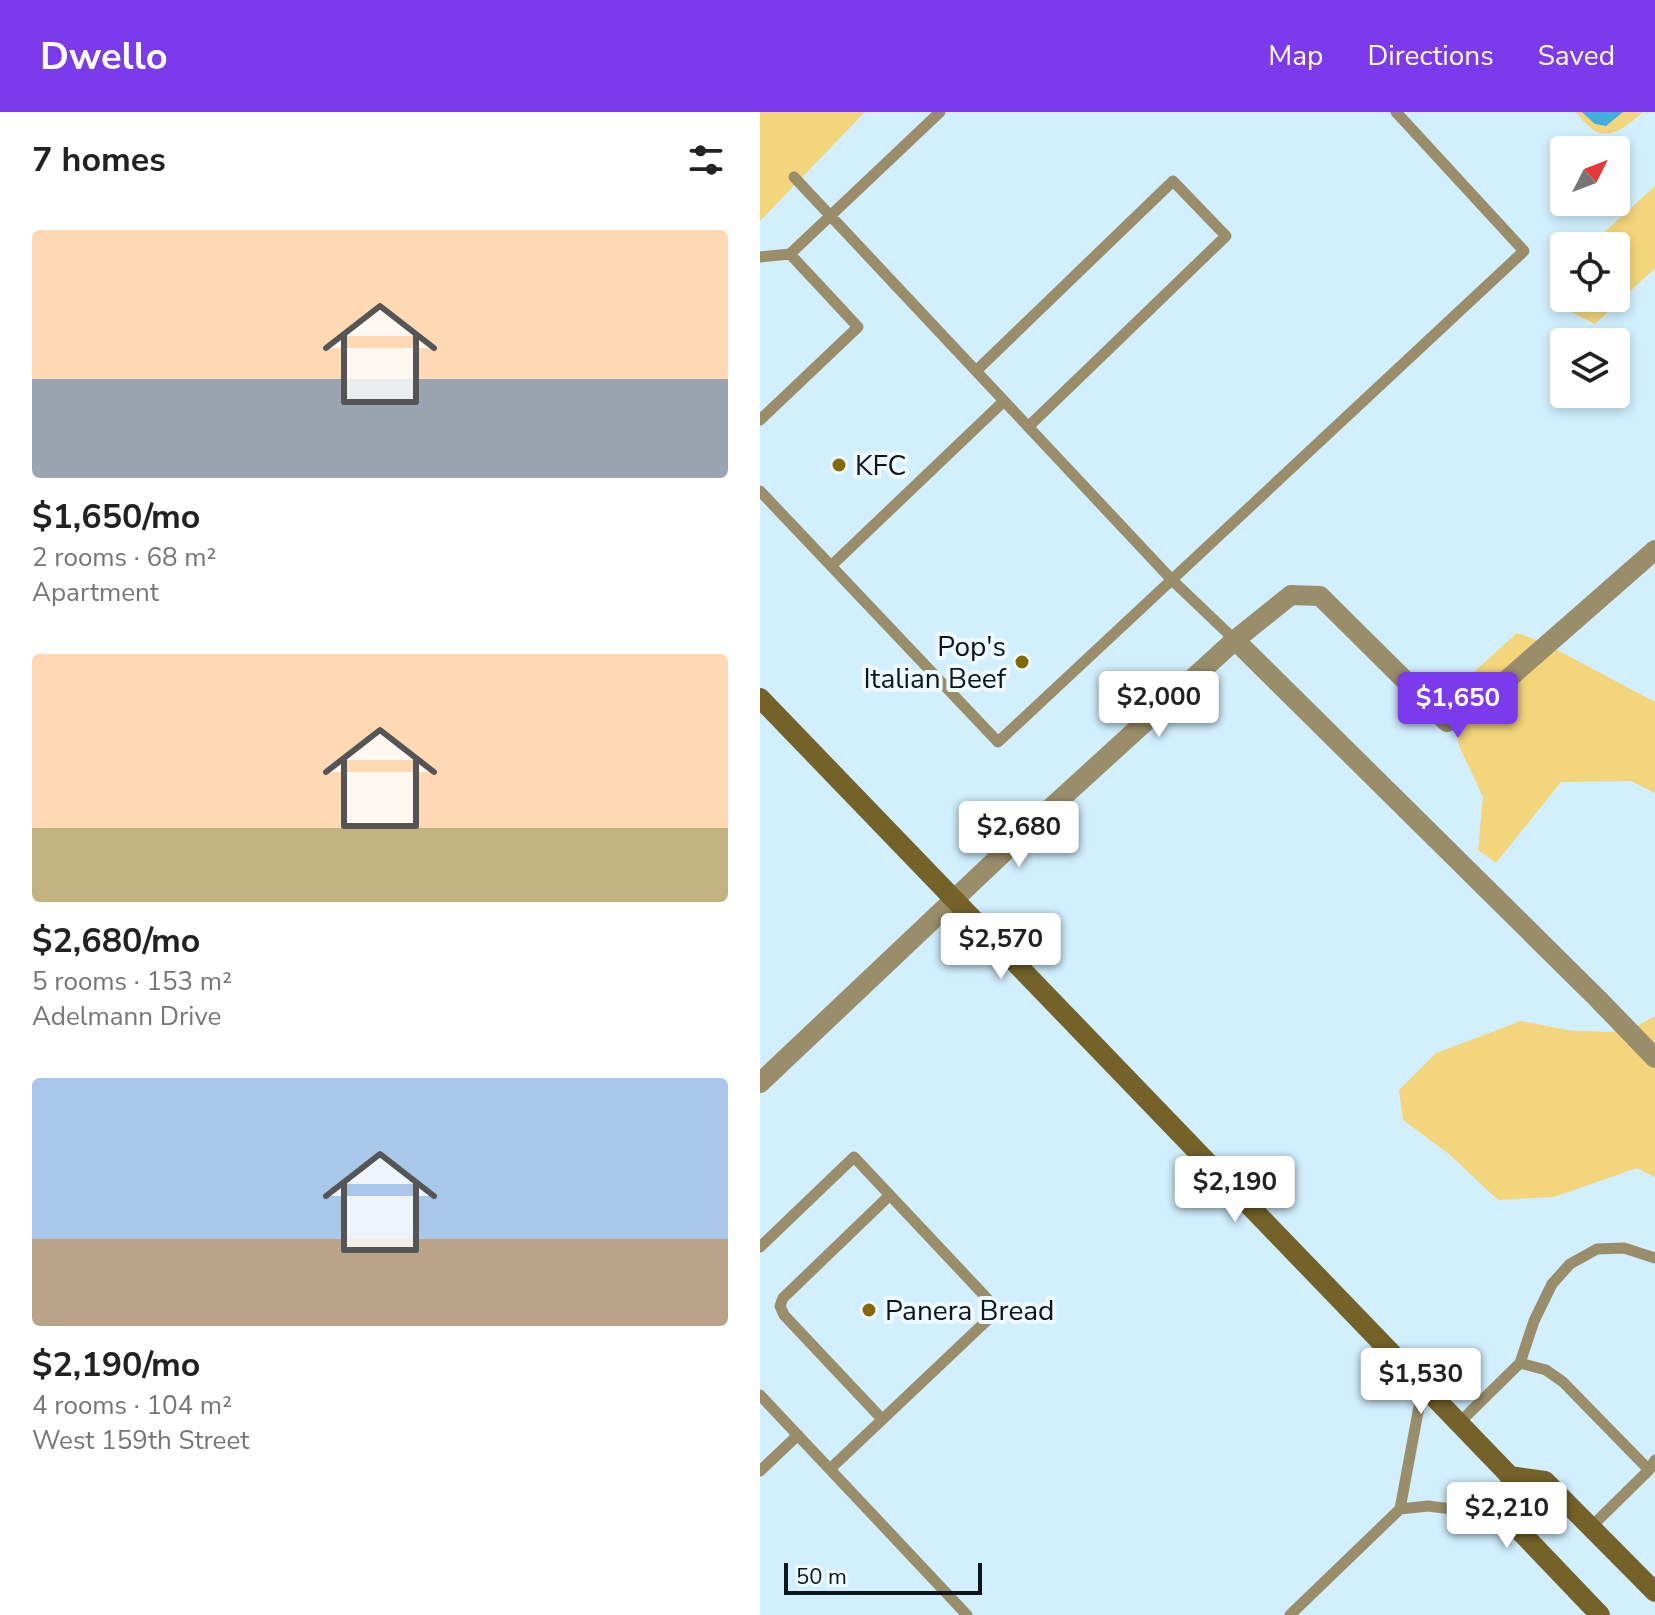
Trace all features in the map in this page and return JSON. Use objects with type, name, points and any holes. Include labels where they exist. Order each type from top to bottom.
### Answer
[{"type":"main road","points":[[760,698],[1510,1476],[1545,1481],[1655,1592]]},
{"type":"main road","points":[[1510,1476],[1515,1526],[1600,1615]]},
{"type":"street","points":[[760,1083],[1054,805],[1235,640],[1291,595],[1320,596],[1447,722],[1477,706],[1655,550]]},
{"type":"street","points":[[1235,640],[1655,1058]]},
{"type":"lane","points":[[760,257],[790,254],[940,112]]},
{"type":"lane","points":[[760,491],[998,742],[1524,251],[1396,112]]},
{"type":"lane","points":[[794,177],[1172,580],[1235,640]]},
{"type":"lane","points":[[976,371],[1173,181],[1226,236],[1028,427]]},
{"type":"lane","points":[[760,420],[858,327],[790,254]]},
{"type":"lane","points":[[831,566],[1004,401]]},
{"type":"lane","points":[[760,1247],[854,1157],[998,1310],[830,1469]]},
{"type":"lane","points":[[882,1419],[784,1315],[780,1306],[783,1298],[890,1195]]},
{"type":"lane","points":[[1459,1423],[1520,1363],[1534,1321],[1552,1284],[1570,1264],[1597,1249],[1624,1248],[1655,1258]]},
{"type":"lane","points":[[1520,1363],[1546,1370],[1563,1382],[1652,1465],[1591,1527]]},
{"type":"lane","points":[[1290,1615],[1400,1509],[1423,1385]]},
{"type":"lane","points":[[760,1395],[963,1614]]},
{"type":"lane","points":[[760,1471],[798,1435]]},
{"type":"lane","points":[[1400,1509],[1428,1506],[1467,1511],[1515,1526]]},
{"type":"shaded area","points":[[760,112],[865,112],[760,221]]},
{"type":"shaded area","points":[[1575,112],[1643,112],[1621,129],[1602,133],[1587,125]]},
{"type":"shaded area","points":[[1655,186],[1655,268],[1630,291],[1630,232],[1604,232],[1622,216],[1630,216],[1630,209]]},
{"type":"shaded area","points":[[1571,312],[1608,312],[1595,324]]},
{"type":"shaded area","points":[[1517,633],[1544,643],[1655,702],[1655,793],[1631,781],[1561,782],[1496,863],[1478,850],[1483,797],[1460,748],[1452,719],[1465,680]]},
{"type":"shaded area","points":[[1655,1016],[1655,1177],[1637,1168],[1554,1197],[1498,1200],[1449,1154],[1403,1120],[1399,1090],[1436,1053],[1521,1021],[1572,1031],[1626,1032]]},
{"type":"water","points":[[1582,112],[1623,112],[1606,126],[1595,124]]},
{"type":"place","name":"KFC","points":[[839,465]]},
{"type":"place","name":"Pop's Italian Beef","points":[[1022,662]]},
{"type":"place","name":"Panera Bread","points":[[869,1310]]}]
